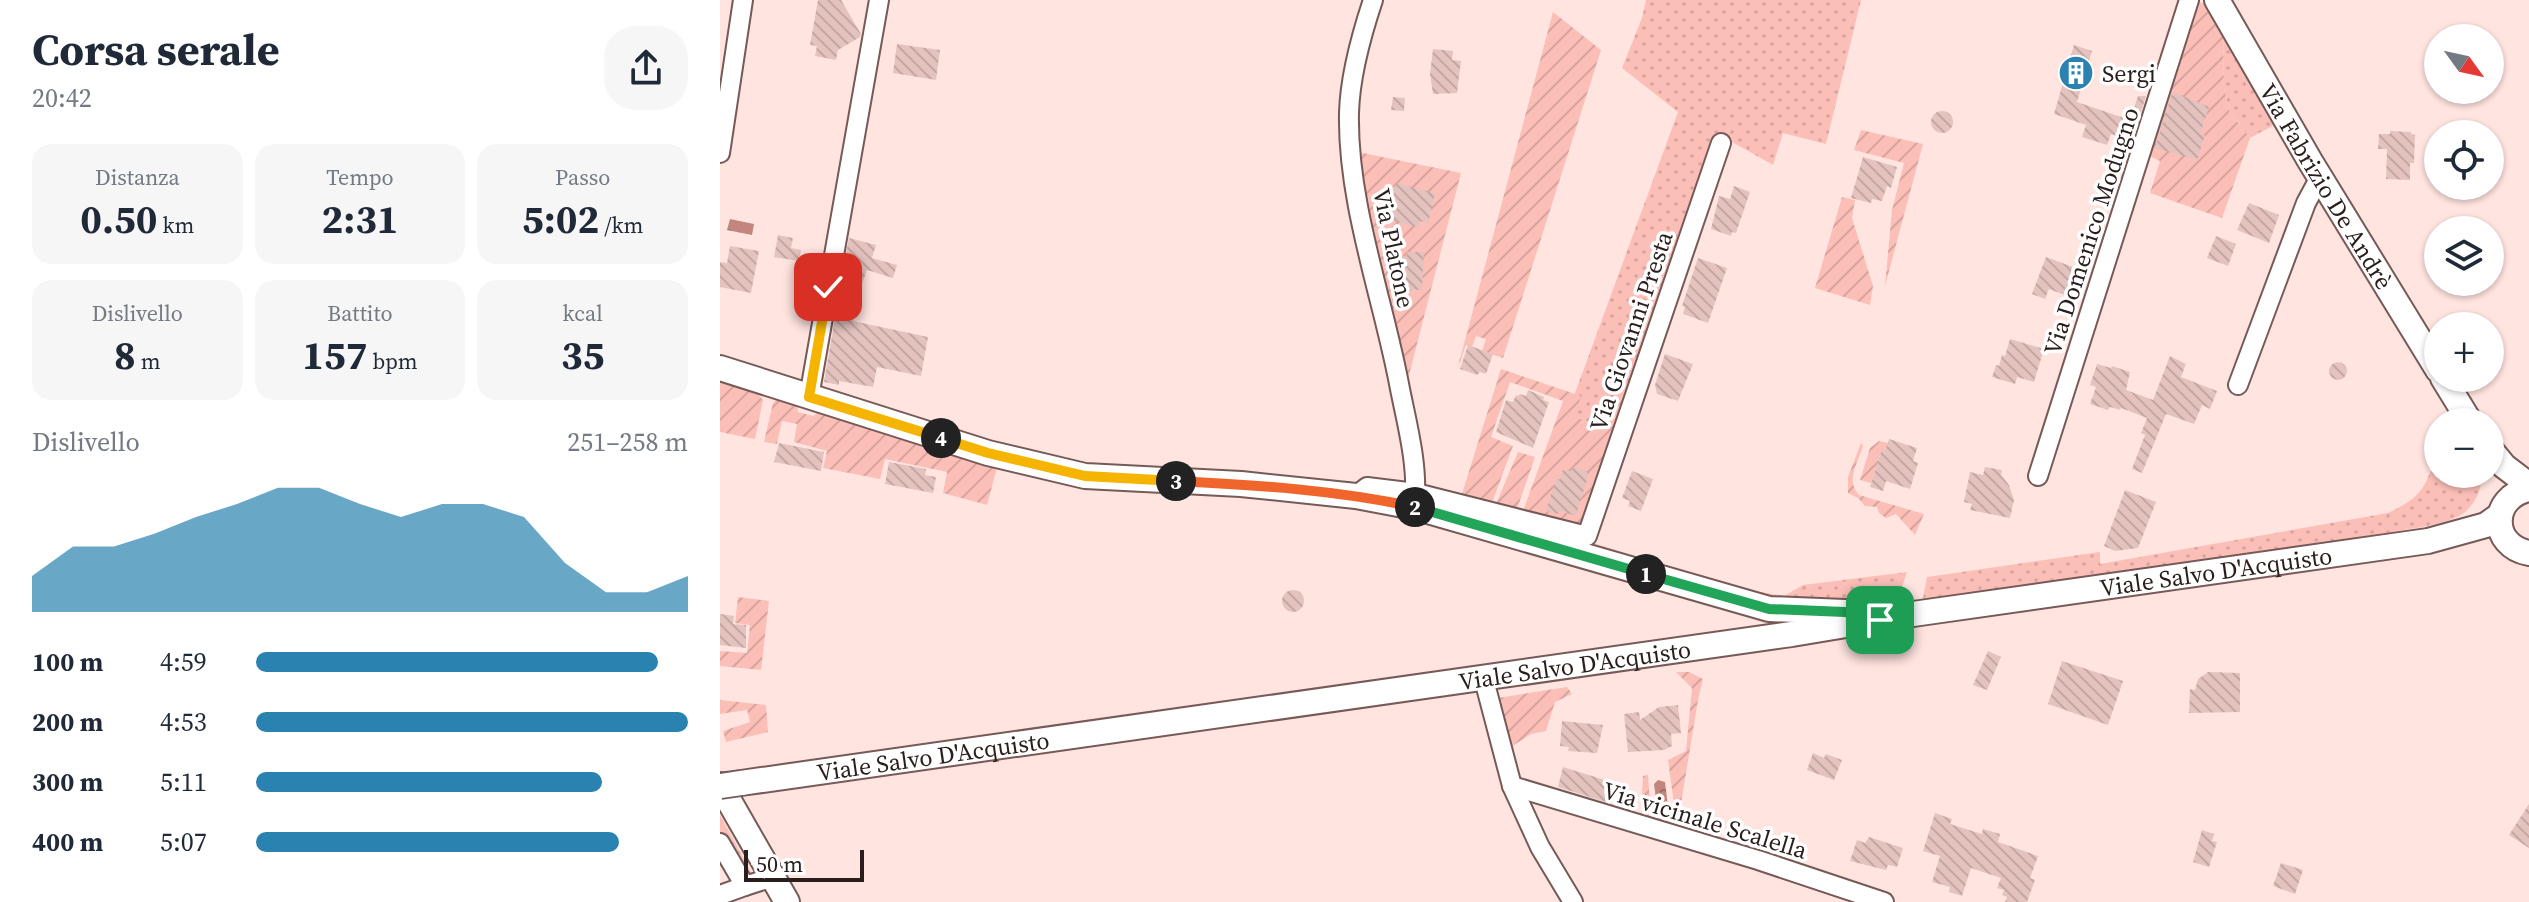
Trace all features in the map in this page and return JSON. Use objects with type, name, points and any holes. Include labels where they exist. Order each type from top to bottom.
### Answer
[{"type":"street","points":[[720,153],[743,0]]},
{"type":"street","points":[[809,397],[879,0]]},
{"type":"street","name":"Via Platone","points":[[1373,0],[1362,34],[1352,84],[1349,114],[1351,155],[1409,436],[1415,500]]},
{"type":"street","name":"Via Domenico Modugno","points":[[2038,476],[2189,0]]},
{"type":"street","name":"Via Fabrizio De Andrè","points":[[2217,0],[2424,347]]},
{"type":"street","name":"Via Giovanni Presta","points":[[1415,500],[1587,536],[1721,143]]},
{"type":"street","points":[[2238,385],[2306,203],[2320,177]]},
{"type":"street","points":[[720,368],[988,453],[1085,476],[1241,484],[1415,500],[1769,609],[1784,617],[1792,634]]},
{"type":"street","points":[[2504,466],[2529,487]]},
{"type":"street","name":"Viale Salvo D'Acquisto","points":[[727,785],[2428,541],[2486,525],[2519,491],[2529,487]]},
{"type":"street","points":[[2499,488],[2502,534],[2522,550]]},
{"type":"street","name":"Viale Salvo D'Acquisto","points":[[2428,541],[2485,542],[2522,550]]},
{"type":"street","points":[[1769,609],[1845,612],[1880,620]]},
{"type":"street","points":[[1483,676],[1512,786],[1540,847],[1573,902]]},
{"type":"street","points":[[727,785],[787,902]]},
{"type":"street","name":"Via vicinale Scalella","points":[[1512,786],[1758,860],[1884,902]]},
{"type":"street","points":[[720,843],[745,886]]},
{"type":"street","points":[[720,895],[773,877]]},
{"type":"shaded area","points":[[1646,0],[1861,0],[1826,144],[1783,133],[1773,165],[1716,133],[1613,430],[1567,415],[1678,112],[1622,68]]},
{"type":"shaded area","points":[[2196,1],[2211,6],[2223,30],[2224,88],[2230,113],[2250,138],[2222,218],[2150,193],[2160,161],[2149,156]]},
{"type":"shaded area","points":[[1553,12],[1601,50],[1503,358],[1482,351],[1486,339],[1476,336],[1472,347],[1466,345],[1457,370]]},
{"type":"shaded area","points":[[2223,30],[2278,123],[2250,138],[2230,113],[2224,88]]},
{"type":"shaded area","points":[[1861,130],[1923,144],[1885,286],[1892,210],[1904,163],[1854,150]]},
{"type":"shaded area","points":[[1358,152],[1461,173],[1408,379],[1362,191]]},
{"type":"shaded area","points":[[1842,197],[1855,200],[1852,218],[1873,286],[1870,305],[1815,288]]},
{"type":"shaded area","points":[[1501,369],[1581,396],[1574,417],[1613,430],[1579,527],[1523,511],[1563,401],[1510,382],[1491,437],[1513,446],[1492,503],[1460,500]]},
{"type":"shaded area","points":[[720,380],[756,392],[763,400],[755,439],[720,432]]},
{"type":"shaded area","points":[[780,397],[797,402],[798,412],[813,416],[821,410],[998,464],[987,505],[943,493],[947,472],[885,459],[880,479],[823,468],[827,451],[794,442],[797,424],[782,421],[777,444],[764,442],[773,403]]},
{"type":"shaded area","points":[[1879,441],[1888,443],[1885,451],[1882,450],[1871,483],[1860,480],[1870,448]]},
{"type":"shaded area","points":[[1861,443],[1863,446],[1853,477],[1855,489],[1859,495],[1924,514],[1915,535],[1896,514],[1886,518],[1877,507],[1865,506],[1848,493],[1848,477]]},
{"type":"shaded area","points":[[1518,452],[1535,457],[1517,509],[1496,504]]},
{"type":"shaded area","points":[[2424,485],[2424,488],[2480,488],[2464,513],[2421,527],[2304,546],[2287,553],[1922,603],[1927,577],[2100,552],[2100,564],[2388,513]]},
{"type":"shaded area","points":[[1428,501],[1576,538],[1748,590],[1784,596],[1803,585],[1907,572],[1897,603],[1846,606],[1781,601]]},
{"type":"shaded area","points":[[738,597],[769,601],[761,670],[720,666],[720,651],[747,653],[750,625],[735,623]]},
{"type":"shaded area","points":[[1676,672],[1689,672],[1703,679],[1677,828],[1641,820],[1643,776],[1648,775],[1651,815],[1675,811],[1668,760],[1686,751],[1692,688]]},
{"type":"shaded area","points":[[1567,687],[1572,694],[1555,702],[1546,731],[1531,734],[1509,748],[1498,698]]},
{"type":"shaded area","points":[[720,700],[766,705],[768,732],[726,742],[723,731],[750,722],[747,710],[720,714]]},
{"type":"shaded area","points":[[720,815],[752,874],[745,874],[720,834]]},
{"type":"water","points":[[730,219],[754,224],[752,235],[727,230]]},
{"type":"water","points":[[1658,780],[1665,782],[1668,806],[1657,807],[1654,784]]},
{"type":"building","points":[[818,0],[841,0],[861,34],[838,50],[836,60],[815,56],[817,46],[810,45]]},
{"type":"building","points":[[897,44],[940,50],[936,80],[893,73]]},
{"type":"building","name":"Sergi","points":[[2074,45],[2092,51],[2077,102],[2130,120],[2138,96],[2146,96],[2132,141],[2111,134],[2107,145],[2082,137],[2086,125],[2054,114]]},
{"type":"building","points":[[1433,49],[1453,51],[1452,60],[1461,61],[1457,93],[1433,94],[1430,74]]},
{"type":"building","points":[[2172,94],[2209,107],[2200,134],[2205,135],[2197,160],[2155,148]]},
{"type":"building","points":[[1393,97],[1405,98],[1404,111],[1391,110]]},
{"type":"building","points":[[1938,111],[1946,111],[1953,122],[1946,133],[1938,133],[1931,126],[1931,118]]},
{"type":"building","points":[[2390,131],[2415,135],[2410,180],[2386,179],[2387,149],[2378,149],[2379,134],[2390,134]]},
{"type":"building","points":[[1863,157],[1897,167],[1891,188],[1887,186],[1882,201],[1872,199],[1871,203],[1851,198]]},
{"type":"building","points":[[1396,183],[1435,193],[1428,223],[1420,221],[1419,227],[1390,221],[1394,204],[1389,203],[1392,186],[1395,187]]},
{"type":"building","points":[[1734,186],[1750,192],[1736,233],[1732,232],[1731,236],[1711,229],[1719,196],[1730,199]]},
{"type":"building","points":[[2249,203],[2279,215],[2269,243],[2237,230]]},
{"type":"building","points":[[778,235],[793,238],[791,248],[801,250],[799,261],[774,257]]},
{"type":"building","points":[[2216,236],[2236,244],[2228,266],[2207,258]]},
{"type":"building","points":[[849,238],[876,245],[872,258],[897,265],[893,278],[867,270],[853,321],[928,337],[921,376],[877,367],[873,387],[839,381],[839,385],[824,382],[842,279],[850,261],[845,259]]},
{"type":"building","points":[[730,246],[759,251],[751,293],[720,287],[720,262],[727,263]]},
{"type":"building","points":[[1407,252],[1424,252],[1422,290],[1395,289],[1396,256],[1407,256]]},
{"type":"building","points":[[2046,257],[2073,267],[2065,295],[2049,289],[2045,299],[2032,294]]},
{"type":"building","points":[[1698,258],[1727,268],[1708,323],[1683,314],[1685,307],[1682,306]]},
{"type":"building","points":[[2010,339],[2044,349],[2034,382],[2017,377],[2015,384],[1992,377],[2002,355],[2005,356]]},
{"type":"building","points":[[1468,345],[1493,354],[1486,374],[1480,372],[1477,375],[1460,369]]},
{"type":"building","points":[[1665,354],[1693,364],[1678,401],[1657,394],[1655,385]]},
{"type":"building","points":[[2170,356],[2186,364],[2181,377],[2217,391],[2210,409],[2202,405],[2194,424],[2166,414],[2142,473],[2132,469],[2145,435],[2141,433],[2147,418],[2121,408],[2110,407],[2108,410],[2090,404],[2096,387],[2090,385],[2097,364],[2112,366],[2130,372],[2126,390],[2153,400]]},
{"type":"building","points":[[2338,362],[2347,371],[2338,380],[2329,371]]},
{"type":"building","points":[[1528,390],[1549,402],[1533,448],[1496,432],[1506,400],[1513,402],[1516,395],[1526,396]]},
{"type":"building","points":[[1889,439],[1917,448],[1913,461],[1918,463],[1910,489],[1886,481],[1883,491],[1870,487],[1882,449],[1885,451]]},
{"type":"building","points":[[779,443],[824,452],[821,471],[774,462]]},
{"type":"building","points":[[889,462],[926,469],[925,475],[936,477],[933,493],[885,484]]},
{"type":"building","points":[[1573,467],[1589,472],[1576,516],[1546,511],[1556,479],[1560,480],[1563,470],[1571,471]]},
{"type":"building","points":[[1985,467],[2002,470],[2001,475],[2009,485],[2014,500],[2010,518],[1970,510],[1972,504],[1964,502],[1970,472],[1983,475]]},
{"type":"building","points":[[1632,471],[1653,479],[1641,511],[1628,506],[1630,501],[1622,498]]},
{"type":"building","points":[[2125,490],[2156,502],[2138,548],[2115,551],[2104,546]]},
{"type":"building","points":[[1293,590],[1301,593],[1304,601],[1301,609],[1293,612],[1285,609],[1282,601],[1285,593]]},
{"type":"building","points":[[720,614],[734,616],[733,624],[746,625],[746,648],[720,645]]},
{"type":"building","points":[[1988,651],[2001,657],[1987,690],[1973,685]]},
{"type":"building","points":[[2062,661],[2123,681],[2108,725],[2048,704]]},
{"type":"building","points":[[2208,672],[2240,673],[2240,712],[2189,713],[2190,689],[2195,690],[2198,679]]},
{"type":"building","points":[[1678,705],[1681,733],[1671,734],[1672,746],[1664,750],[1628,752],[1624,714],[1639,712],[1640,720],[1659,707]]},
{"type":"building","points":[[1562,721],[1603,725],[1597,753],[1568,751],[1569,747],[1560,746]]},
{"type":"building","points":[[1813,753],[1842,760],[1834,780],[1807,770]]},
{"type":"building","points":[[1563,767],[1605,780],[1604,794],[1611,796],[1612,804],[1558,787]]},
{"type":"building","points":[[2529,804],[2529,848],[2509,835]]},
{"type":"building","points":[[1935,813],[1952,819],[1950,824],[1982,834],[1983,829],[2000,834],[1998,842],[2038,856],[2030,878],[2035,880],[2027,902],[2005,902],[2007,897],[2002,895],[2004,890],[1997,888],[2001,878],[1971,868],[1962,896],[1949,892],[1950,887],[1932,882],[1940,856],[1923,851]]},
{"type":"building","points":[[2202,830],[2214,834],[2212,841],[2217,842],[2209,867],[2193,862]]},
{"type":"building","points":[[1869,837],[1903,848],[1897,867],[1888,865],[1886,870],[1850,861],[1857,840],[1865,843]]},
{"type":"building","points":[[2281,863],[2303,870],[2295,894],[2273,886]]},
{"type":"place","name":"Sergi","points":[[2076,73]]},
{"type":"route","points":[[828,287],[809,397],[988,453],[1085,476],[1241,484],[1356,496],[1414,507],[1769,609],[1845,612],[1880,620]]}]
